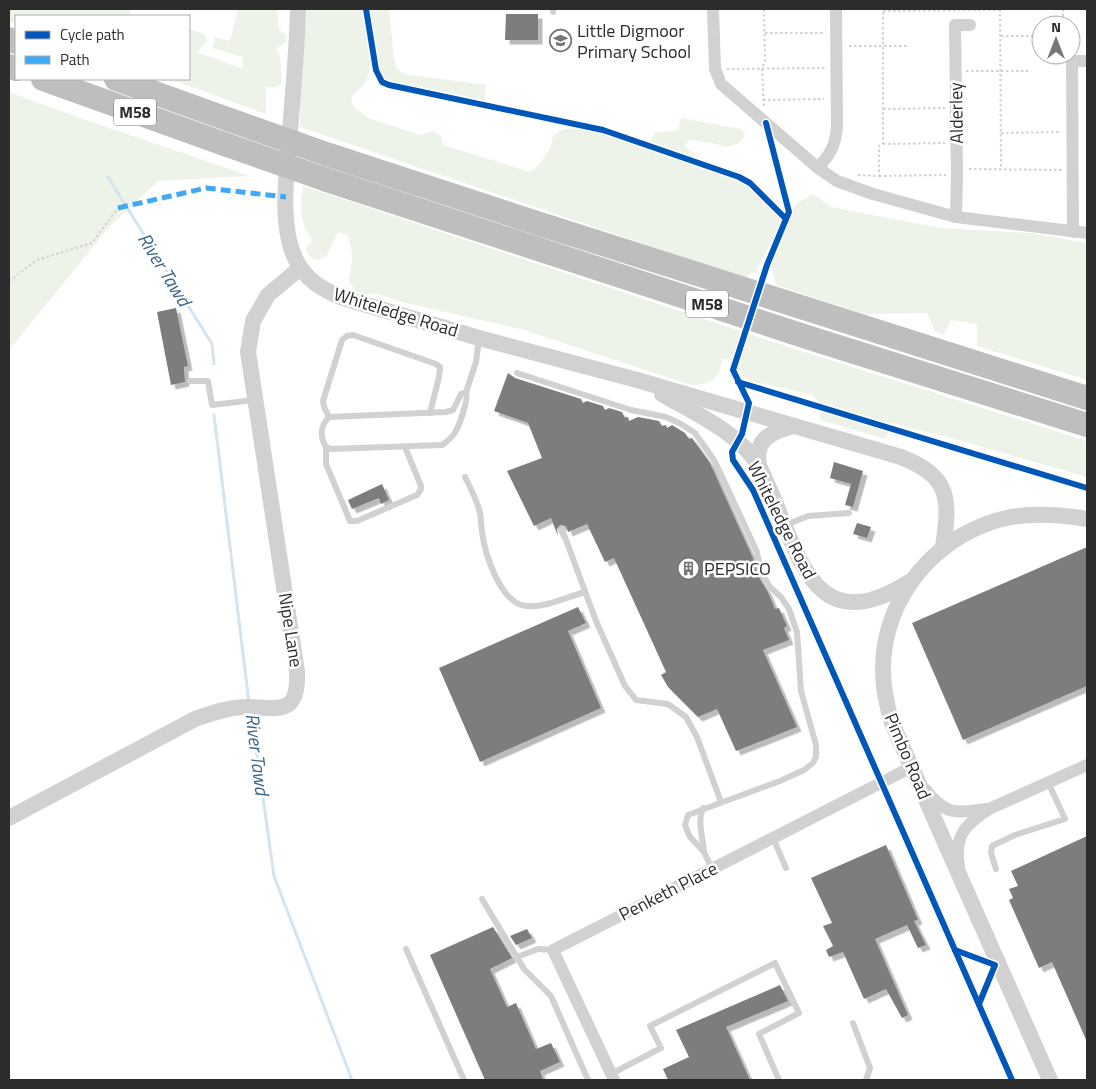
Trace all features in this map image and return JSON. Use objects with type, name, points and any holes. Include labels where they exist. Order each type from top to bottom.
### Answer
[{"type":"highway","name":"M58","points":[[46,80],[327,180],[812,339],[1087,425]]},
{"type":"highway","name":"M58","points":[[119,80],[329,155],[1087,398]]},
{"type":"street","name":"Whiteledge Road","points":[[298,9],[286,197],[287,231],[300,268],[311,280],[334,294],[479,338],[637,380],[901,457],[920,465],[933,474],[942,489],[947,507],[943,547]]},
{"type":"street","points":[[714,9],[715,69],[721,84],[818,168],[837,181],[873,194],[956,217],[1087,233]]},
{"type":"street","points":[[818,168],[827,158],[835,143],[837,127],[836,9]]},
{"type":"street","name":"Alderley","points":[[956,217],[955,25],[970,25]]},
{"type":"street","points":[[1073,232],[1072,61],[1087,61]]},
{"type":"street","name":"Nipe Lane","points":[[9,818],[195,719],[224,709],[251,707],[270,709],[288,705],[294,697],[298,684],[297,672],[248,352],[253,321],[268,295],[300,268]]},
{"type":"street","name":"Whiteledge Road","points":[[637,380],[728,432],[758,465],[802,565],[813,582],[829,595],[838,600],[854,603],[871,601],[889,594],[911,581]]},
{"type":"street","points":[[758,465],[757,456],[763,440],[774,432],[793,426]]},
{"type":"street","name":"Pimbo Road","points":[[1050,1080],[892,723],[887,705],[883,669],[888,629],[895,611],[911,581],[943,547],[972,530],[1011,518],[1039,515],[1087,519]]},
{"type":"street","points":[[963,883],[957,856],[959,839],[967,824],[989,809],[1087,765]]},
{"type":"street","points":[[914,772],[932,798],[940,806],[948,810],[963,812],[989,809]]},
{"type":"street","name":"Penketh Place","points":[[553,950],[773,838],[914,772]]},
{"type":"street","points":[[553,950],[613,1077]]},
{"type":"lane","points":[[329,417],[324,408],[323,401],[342,340],[347,336],[353,335],[440,367],[430,413]]},
{"type":"lane","points":[[326,447],[331,449],[442,445],[454,434],[468,396],[466,392],[476,362],[479,338]]},
{"type":"lane","points":[[517,372],[632,410],[666,417],[695,433],[714,460],[757,552],[762,572],[770,588],[781,597],[788,609],[797,632],[801,691],[816,746],[816,757],[813,763],[804,770],[780,781],[688,814],[685,825],[690,837],[704,852],[712,869]]},
{"type":"lane","points":[[190,380],[208,381],[212,406],[255,400]]},
{"type":"lane","points":[[329,417],[446,412],[453,410],[461,394],[466,392]]},
{"type":"lane","points":[[329,417],[323,425],[322,432],[322,438],[326,447],[326,464],[350,521],[357,521],[417,495],[421,490],[405,447]]},
{"type":"lane","points":[[465,478],[480,513],[486,554],[505,593],[514,603],[527,606],[545,604],[585,592]]},
{"type":"lane","points":[[785,525],[808,516],[849,513]]},
{"type":"lane","points":[[562,529],[596,621],[625,686],[636,700],[668,704],[686,717],[697,738],[721,802]]},
{"type":"lane","points":[[996,869],[991,853],[992,846],[1015,835],[1064,818],[1048,782]]},
{"type":"lane","points":[[702,808],[699,821],[704,852]]},
{"type":"lane","points":[[773,838],[786,868]]},
{"type":"lane","points":[[482,899],[524,969],[551,996],[588,1080]]},
{"type":"lane","points":[[406,949],[464,1080]]},
{"type":"lane","points":[[516,957],[538,949],[553,950]]},
{"type":"lane","points":[[613,1077],[661,1048],[650,1026],[775,963],[799,1013],[758,1034],[779,1080]]},
{"type":"lane","points":[[853,1023],[870,1068],[866,1080]]},
{"type":"path","points":[[764,9],[765,61],[762,69],[766,124]]},
{"type":"path","points":[[879,176],[879,146],[882,144],[883,109],[883,10],[1000,10],[1001,169]]},
{"type":"path","points":[[764,34],[836,33]]},
{"type":"path","points":[[1001,36],[1031,36]]},
{"type":"path","points":[[836,46],[909,46]]},
{"type":"path","points":[[715,69],[836,68]]},
{"type":"path","points":[[956,71],[1028,71]]},
{"type":"path","points":[[763,100],[837,99]]},
{"type":"path","points":[[883,109],[956,108]]},
{"type":"path","points":[[1001,133],[1073,132]]},
{"type":"path","points":[[882,144],[956,143]]},
{"type":"path","points":[[837,181],[847,175],[879,176],[1001,169],[1073,170]]},
{"type":"path","points":[[9,281],[37,260],[92,243],[118,208]]},
{"type":"shaded area","points":[[9,9],[129,9],[131,15],[15,15],[15,24],[9,21]]},
{"type":"shaded area","points":[[238,9],[277,9],[279,30],[287,35],[284,43],[276,48],[280,55],[282,82],[277,87],[266,87],[266,114],[173,80],[190,80],[190,29],[204,34],[207,41],[197,52],[243,69],[243,57],[212,48],[215,37],[230,41]]},
{"type":"shaded area","points":[[307,9],[389,9],[394,60],[397,69],[404,74],[486,85],[484,102],[389,83],[381,72],[377,51],[370,52],[368,78],[362,87],[351,97],[353,106],[368,118],[420,135],[433,131],[441,136],[443,145],[530,172],[545,157],[553,137],[560,131],[584,129],[613,136],[647,149],[655,133],[678,130],[681,118],[741,129],[745,135],[738,144],[725,147],[713,143],[689,140],[684,146],[694,154],[694,159],[740,179],[785,215],[799,202],[813,194],[831,207],[940,228],[1031,233],[1087,243],[1087,380],[977,346],[977,324],[951,320],[944,335],[935,332],[927,313],[864,314],[776,285],[771,267],[777,248],[770,244],[756,271],[744,278],[300,127],[300,86]]},
{"type":"shaded area","points":[[9,92],[250,176],[158,181],[110,226],[9,350]]},
{"type":"shaded area","points":[[303,186],[770,341],[1087,441],[1087,477],[891,423],[886,439],[820,420],[820,403],[812,395],[751,381],[738,374],[741,359],[722,359],[719,372],[713,380],[704,384],[691,385],[524,330],[397,301],[376,293],[366,295],[356,291],[348,279],[352,257],[347,235],[338,232],[326,257],[316,260],[310,257],[306,248],[312,240],[305,226],[302,214]]},
{"type":"building","points":[[506,14],[538,14],[538,40],[505,40]]},
{"type":"building","points":[[176,308],[188,366],[184,367],[185,382],[171,385],[157,312]]},
{"type":"building","name":"PEPSICO","points":[[508,373],[515,378],[581,399],[583,403],[587,401],[603,406],[605,410],[609,408],[622,412],[625,418],[628,417],[629,421],[638,417],[659,421],[662,426],[666,425],[667,428],[672,425],[685,433],[689,439],[692,438],[710,463],[753,558],[757,574],[768,592],[775,609],[779,608],[787,626],[784,628],[789,640],[763,650],[797,727],[736,751],[717,709],[698,717],[668,687],[661,675],[666,672],[614,558],[605,562],[587,524],[568,532],[566,526],[560,525],[557,529],[558,536],[551,518],[534,526],[507,471],[542,458],[528,423],[494,411]]},
{"type":"building","points":[[834,462],[863,471],[853,507],[845,505],[851,484],[830,478]]},
{"type":"building","points":[[382,484],[389,500],[381,504],[379,498],[352,509],[348,500]]},
{"type":"building","points":[[857,523],[871,527],[867,538],[853,534]]},
{"type":"building","points":[[1087,547],[1087,686],[963,740],[912,623]]},
{"type":"building","points":[[578,607],[586,623],[568,631],[601,708],[480,762],[439,668]]},
{"type":"building","points":[[1087,836],[1087,1042],[1052,962],[1039,968],[1009,900],[1013,898],[1009,889],[1018,886],[1011,871]]},
{"type":"building","points":[[886,845],[918,920],[914,921],[926,945],[918,948],[907,925],[875,939],[908,1015],[902,1018],[886,989],[864,999],[843,952],[829,957],[826,950],[833,946],[823,926],[832,923],[811,878]]},
{"type":"building","points":[[493,927],[512,958],[490,969],[507,1007],[516,1003],[536,1049],[551,1043],[560,1062],[540,1071],[543,1080],[485,1080],[430,955]]},
{"type":"building","points":[[527,929],[532,938],[516,945],[510,936]]},
{"type":"building","points":[[780,985],[788,1001],[726,1027],[750,1080],[668,1080],[663,1069],[689,1057],[676,1030]]},
{"type":"waterway","name":"River Tawd","points":[[108,177],[212,344],[214,364]]},
{"type":"waterway","name":"River Tawd","points":[[214,415],[249,703]]},
{"type":"waterway","name":"River Tawd","points":[[251,712],[274,876],[352,1080]]},
{"type":"marked path","points":[[118,208],[206,188],[286,197]]},
{"type":"cycle path","points":[[366,9],[376,70],[382,82],[603,130],[739,177],[750,183],[786,219],[767,265],[733,370],[749,403],[742,434],[732,452],[733,460],[753,490],[1012,1080]]},
{"type":"cycle path","points":[[766,123],[789,212],[786,219]]},
{"type":"cycle path","points":[[738,382],[1087,488]]},
{"type":"cycle path","points":[[955,950],[995,965],[979,1004]]},
{"type":"place","name":"Little Digmoor Primary School","points":[[561,40]]},
{"type":"place","name":"PEPSICO","points":[[688,568]]}]
